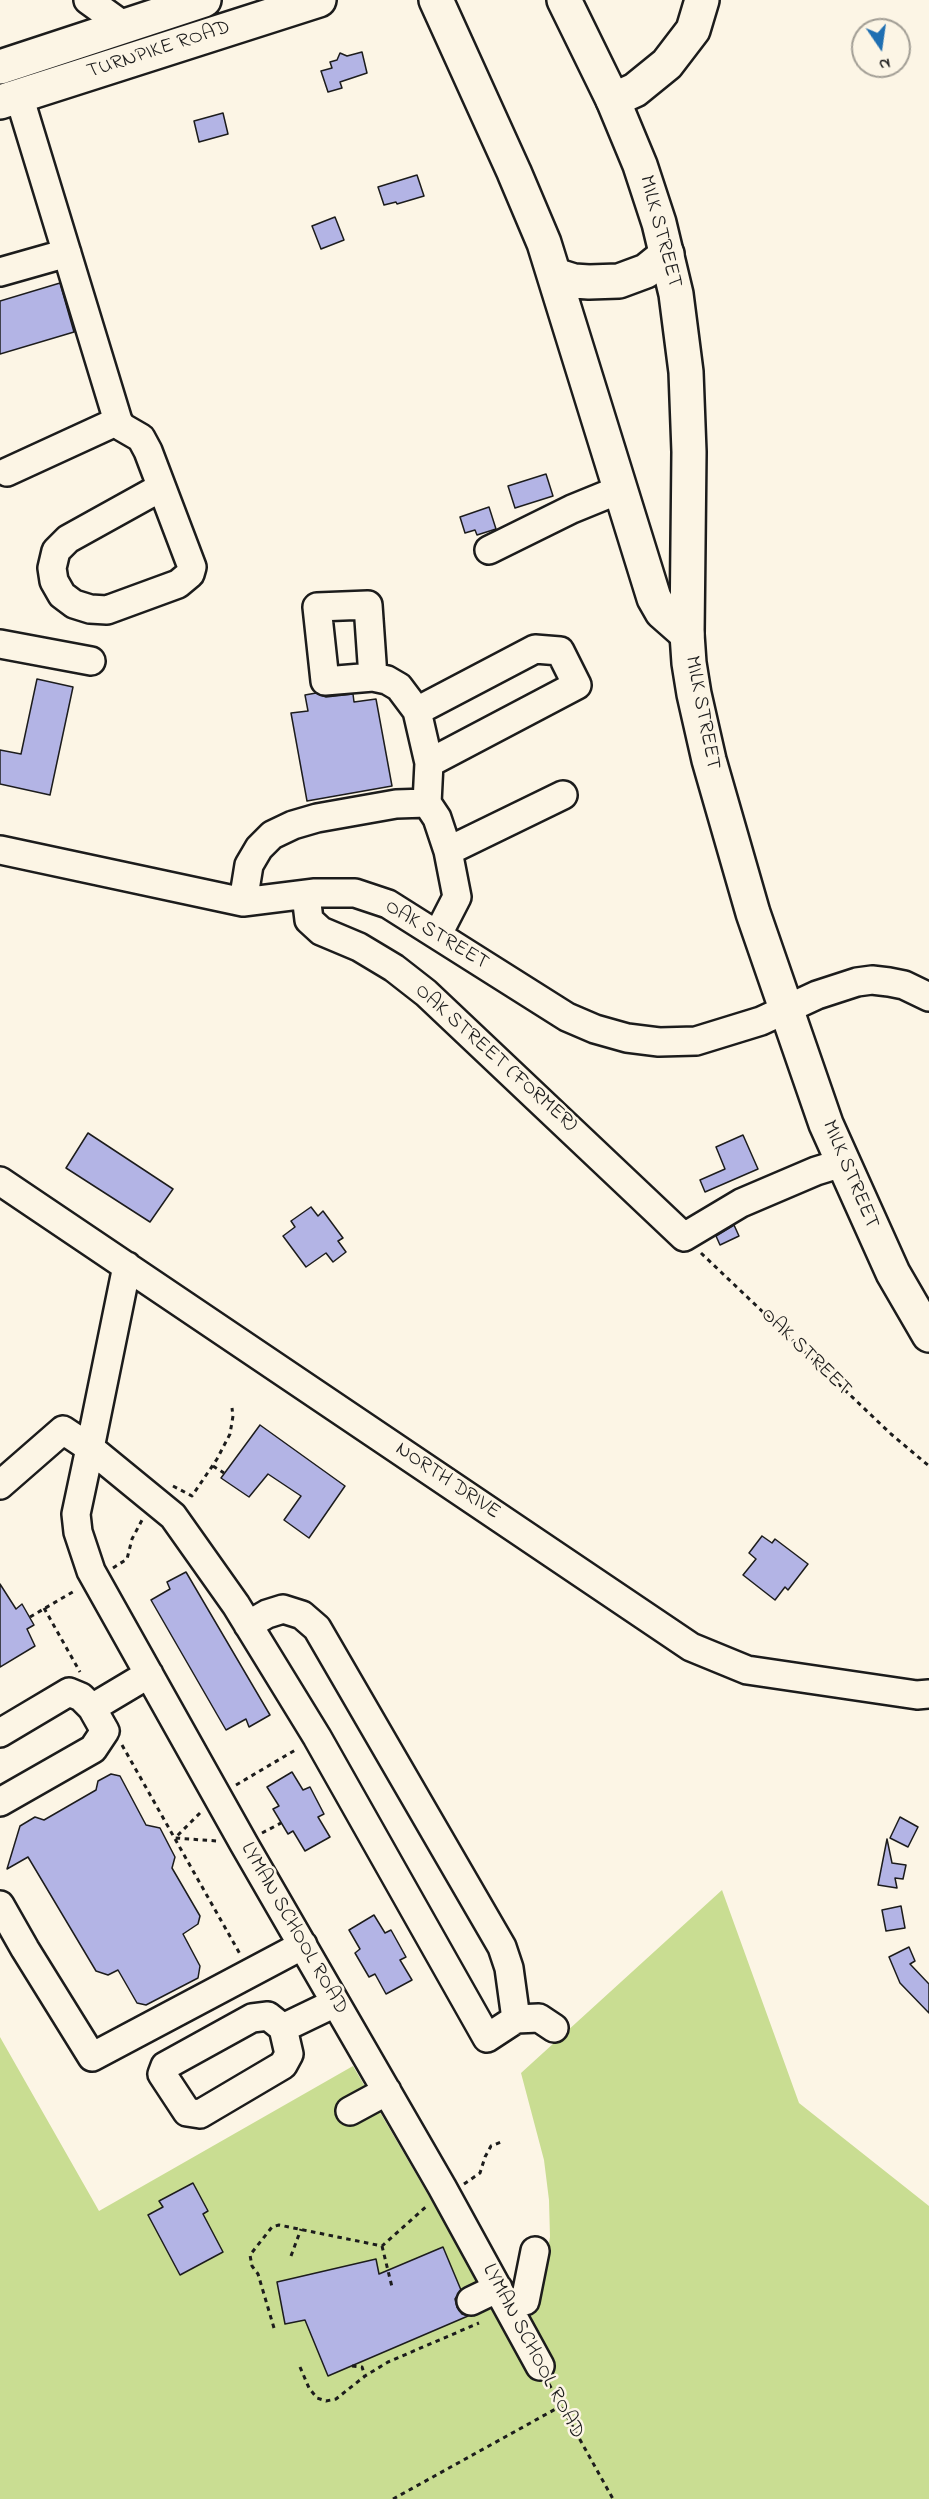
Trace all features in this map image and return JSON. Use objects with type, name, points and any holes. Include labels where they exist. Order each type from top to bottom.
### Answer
[{"type":"main road","name":"TURNPIKE ROAD","points":[[0,67],[204,0]]},
{"type":"main road","name":"TURNPIKE ROAD","points":[[10,99],[319,0]]},
{"type":"main road","points":[[436,0],[522,189],[555,275],[654,598],[662,612],[687,634]]},
{"type":"main road","name":"MILK STREET","points":[[564,0],[613,100],[651,194],[667,254],[683,333],[687,372],[689,452],[687,634],[694,694],[703,737],[742,879],[785,1009],[842,1163],[893,1273],[929,1335]]},
{"type":"main road","points":[[613,100],[635,90],[667,64],[693,30],[702,0]]},
{"type":"main road","points":[[555,275],[589,282],[619,281],[646,271],[667,254]]},
{"type":"street","points":[[88,0],[124,26]]},
{"type":"street","points":[[10,99],[67,253],[118,421],[122,427],[141,438],[148,451],[160,488],[192,567],[190,574],[178,584],[106,610],[90,609],[74,604],[62,595],[54,581],[52,568],[56,551],[68,539],[160,488]]},
{"type":"street","points":[[0,272],[67,253]]},
{"type":"street","points":[[7,472],[118,421]]},
{"type":"street","points":[[489,549],[572,509],[621,489]]},
{"type":"street","points":[[0,644],[91,661]]},
{"type":"street","points":[[417,711],[535,649],[560,651],[577,685],[429,763]]},
{"type":"street","points":[[373,676],[399,687],[417,711],[429,763],[427,803],[441,826],[457,897],[438,934]]},
{"type":"street","points":[[448,852],[563,795]]},
{"type":"street","points":[[243,902],[249,866],[259,848],[272,835],[293,825],[317,818],[405,803],[427,803]]},
{"type":"street","name":"OAK STREET","points":[[0,850],[243,902],[306,894],[354,893],[388,903],[567,1017],[627,1038],[659,1042],[696,1041],[761,1021],[817,995],[857,982],[872,980],[904,985],[929,997]]},
{"type":"street","name":"OAK STREET (FORMER)","points":[[306,894],[309,920],[321,931],[359,947],[426,993],[684,1237]]},
{"type":"street","points":[[684,1237],[741,1203],[816,1171],[842,1163]]},
{"type":"street","name":"NORTH DRIVE","points":[[0,1181],[691,1647],[747,1670],[917,1695],[929,1694]]},
{"type":"street","name":"LYMAN SCHOOL ROAD","points":[[127,1266],[116,1329],[76,1514],[78,1532],[91,1571],[387,2091],[491,2303],[540,2366]]},
{"type":"street","points":[[0,1485],[63,1430],[90,1448],[173,1516],[248,1626],[317,1737],[487,2038],[516,2019],[539,2018],[554,2028]]},
{"type":"street","points":[[248,1626],[267,1614],[283,1609],[302,1615],[317,1628],[502,1947],[509,1968],[516,2019]]},
{"type":"street","points":[[96,1706],[149,1674]]},
{"type":"street","points":[[0,1733],[69,1692],[96,1706],[105,1731],[93,1749],[0,1802]]},
{"type":"street","points":[[0,1905],[92,2057],[303,1945]]},
{"type":"street","points":[[283,2028],[335,2003]]},
{"type":"street","points":[[350,2111],[387,2091]]},
{"type":"street","points":[[491,2303],[525,2301],[535,2251]]},
{"type":"path","name":"OAK STREET","points":[[684,1237],[891,1434],[929,1466]]},
{"type":"path","points":[[213,1466],[224,1473]]},
{"type":"path","points":[[44,1608],[96,1706]]},
{"type":"path","points":[[122,1745],[250,1973]]},
{"type":"path","points":[[462,2185],[480,2173],[484,2157],[491,2146],[501,2142]]},
{"type":"path","points":[[382,2246],[432,2201]]},
{"type":"path","points":[[273,2328],[258,2274],[252,2266],[250,2255],[272,2227],[279,2225],[382,2246]]},
{"type":"path","points":[[291,2256],[301,2229]]},
{"type":"path","points":[[382,2246],[392,2287]]},
{"type":"path","points":[[300,2367],[316,2398],[326,2401],[336,2399],[365,2376],[491,2303]]},
{"type":"path","points":[[352,2366],[362,2367],[365,2376]]},
{"type":"path","name":"LYMAN SCHOOL ROAD","points":[[540,2366],[613,2499]]},
{"type":"path","points":[[393,2499],[561,2406]]},
{"type":"green space","points":[[722,1890],[799,2103],[929,2206],[929,2499],[0,2499],[0,2037],[99,2211],[353,2066],[493,2306],[501,2313],[547,2254],[550,2237],[549,2200],[544,2160],[521,2073]]},
{"type":"building","points":[[362,52],[367,73],[340,82],[342,88],[328,92],[321,71],[332,68],[330,62],[337,60],[340,53],[347,56]]},
{"type":"building","points":[[223,113],[228,134],[199,142],[194,121]]},
{"type":"building","points":[[417,175],[424,196],[397,204],[396,202],[384,205],[378,187]]},
{"type":"building","points":[[335,217],[344,240],[321,249],[312,226]]},
{"type":"building","points":[[60,283],[74,332],[0,354],[0,301]]},
{"type":"building","points":[[546,474],[553,496],[515,508],[508,486]]},
{"type":"building","points":[[489,507],[496,529],[477,535],[475,530],[465,533],[460,517]]},
{"type":"building","points":[[37,679],[73,687],[50,795],[0,784],[0,750],[21,754]]},
{"type":"building","points":[[316,693],[326,697],[353,694],[354,702],[376,699],[392,786],[307,801],[291,713],[308,711],[305,695]]},
{"type":"building","points":[[88,1133],[173,1189],[150,1222],[66,1168]]},
{"type":"building","points":[[743,1135],[758,1169],[705,1192],[700,1180],[725,1169],[716,1147]]},
{"type":"building","points":[[311,1207],[318,1216],[323,1211],[343,1238],[338,1241],[346,1252],[333,1262],[326,1253],[306,1267],[283,1236],[295,1227],[291,1221]]},
{"type":"building","points":[[734,1225],[739,1236],[720,1245],[716,1236]]},
{"type":"building","points":[[260,1425],[345,1486],[309,1538],[284,1520],[301,1496],[268,1474],[249,1497],[221,1478]]},
{"type":"building","points":[[762,1536],[772,1543],[775,1539],[808,1564],[788,1590],[785,1587],[775,1600],[743,1575],[756,1559],[749,1553]]},
{"type":"building","points":[[186,1572],[270,1715],[249,1727],[246,1719],[226,1730],[151,1600],[170,1589],[167,1582]]},
{"type":"building","points":[[0,1584],[16,1609],[22,1604],[34,1625],[27,1629],[35,1646],[0,1667]]},
{"type":"building","points":[[292,1772],[303,1790],[310,1787],[324,1814],[318,1817],[330,1837],[305,1851],[293,1831],[288,1834],[273,1809],[279,1806],[267,1787]]},
{"type":"building","points":[[111,1774],[120,1776],[146,1825],[160,1828],[175,1857],[172,1868],[200,1916],[198,1924],[183,1934],[200,1966],[198,1978],[146,2005],[137,2003],[118,1970],[108,1975],[96,1971],[28,1857],[7,1869],[20,1826],[35,1817],[44,1820],[96,1790],[98,1781]]},
{"type":"building","points":[[900,1817],[918,1827],[908,1847],[890,1838]]},
{"type":"building","points":[[887,1839],[892,1863],[906,1865],[903,1879],[895,1878],[897,1888],[878,1885]]},
{"type":"building","points":[[901,1906],[905,1928],[886,1931],[882,1910]]},
{"type":"building","points":[[374,1915],[385,1933],[391,1930],[406,1957],[400,1960],[412,1980],[386,1994],[375,1974],[369,1977],[355,1953],[360,1949],[349,1930]]},
{"type":"building","points":[[909,1947],[915,1961],[910,1964],[929,1984],[929,2013],[900,1983],[889,1957]]},
{"type":"building","points":[[193,2183],[208,2211],[203,2214],[223,2252],[180,2275],[148,2215],[163,2207],[159,2201]]},
{"type":"building","points":[[443,2247],[461,2290],[455,2299],[457,2307],[462,2314],[468,2316],[328,2376],[305,2320],[285,2324],[277,2282],[376,2259],[379,2274]]}]
